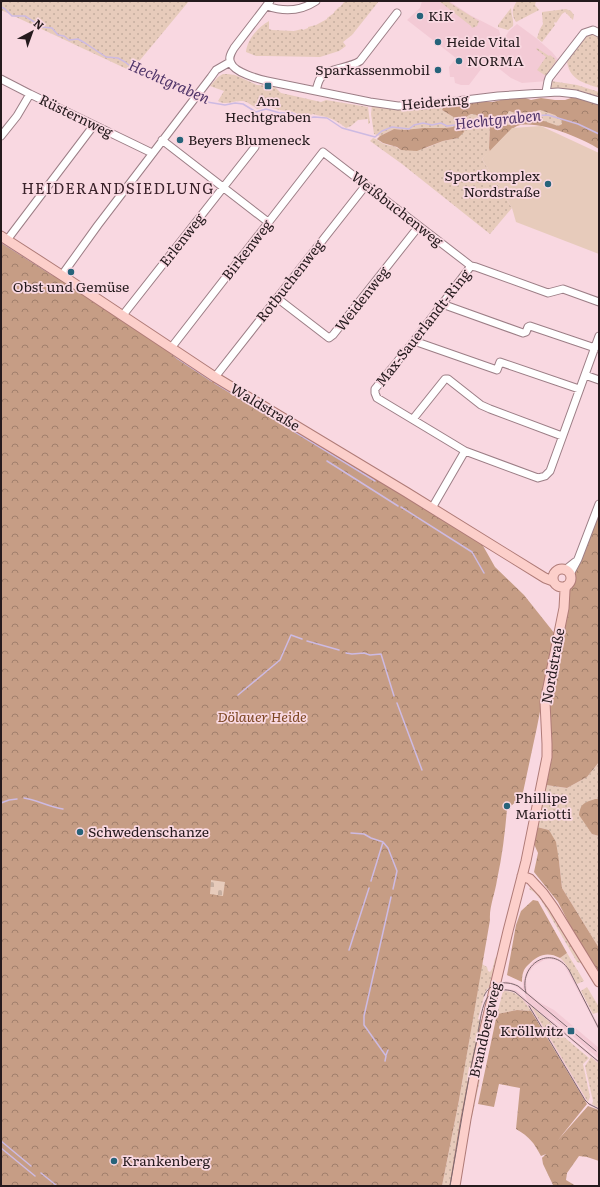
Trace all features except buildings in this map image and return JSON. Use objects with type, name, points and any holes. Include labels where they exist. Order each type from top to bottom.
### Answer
[{"type":"main road","name":"Waldstraße","points":[[4,238],[215,377],[534,570],[545,574],[558,582]]},
{"type":"main road","points":[[558,582],[557,570],[563,569],[568,572]]},
{"type":"main road","name":"Nordstraße","points":[[522,876],[547,757],[545,702],[564,608],[564,599],[558,582],[570,581],[568,572]]},
{"type":"main road","points":[[522,876],[530,879],[543,893],[599,982]]},
{"type":"main road","name":"Brandbergweg","points":[[455,1186],[477,1062],[522,876]]},
{"type":"street","points":[[62,275],[152,153],[216,70],[230,62],[232,52],[268,3],[275,9],[299,9],[316,1]]},
{"type":"street","points":[[316,91],[319,79],[324,74],[360,61],[397,12]]},
{"type":"street","points":[[546,92],[549,78],[584,32],[592,30],[599,33]]},
{"type":"street","name":"Heidering","points":[[230,62],[234,67],[255,78],[377,103],[406,106],[546,92],[569,92],[599,102]]},
{"type":"street","name":"Rüsternweg","points":[[1,79],[152,153]]},
{"type":"street","points":[[1,136],[14,120],[30,94]]},
{"type":"street","points":[[4,238],[94,125]]},
{"type":"street","points":[[162,140],[224,186],[268,222]]},
{"type":"street","name":"Erlenweg","points":[[123,315],[255,147]]},
{"type":"street","name":"Weißbuchenweg","points":[[323,152],[471,266]]},
{"type":"street","name":"Birkenweg","points":[[171,348],[323,152]]},
{"type":"street","name":"Rotbuchenweg","points":[[215,377],[366,185]]},
{"type":"street","name":"Weidenweg","points":[[276,298],[329,338],[333,335],[419,226]]},
{"type":"street","name":"Max-Sauerlandt-Ring","points":[[599,302],[563,289],[548,293],[471,266],[414,341],[375,389],[375,393],[377,398],[466,451],[538,478],[546,476],[550,471],[599,336]]},
{"type":"street","points":[[442,304],[523,333],[526,332],[530,326],[595,348]]},
{"type":"street","points":[[414,341],[497,370],[500,362],[580,389]]},
{"type":"street","points":[[585,375],[599,380]]},
{"type":"street","points":[[412,419],[446,379],[448,379],[481,405],[562,436]]},
{"type":"street","points":[[432,508],[466,451]]},
{"type":"street","name":"Nordstraße","points":[[568,572],[578,559],[599,504]]},
{"type":"shaded area","points":[[422,1],[449,1],[470,15],[499,30],[502,42],[509,31],[517,24],[552,52],[561,63],[548,81],[522,83],[511,78],[488,60],[469,85],[455,83],[454,77],[450,77],[449,67],[456,58],[407,20],[420,8]]},
{"type":"shaded area","points":[[547,957],[553,957],[565,962],[599,1026],[599,1031],[564,965],[559,961],[550,959],[544,960],[534,966],[529,972],[526,980],[527,992],[539,1002],[554,1010],[599,1048],[597,1051],[599,1053],[599,1059],[554,1020],[547,1016],[599,1061],[599,1064],[531,1006],[588,1102],[599,1108],[599,1110],[587,1104],[530,1009],[516,993],[503,991],[503,989],[516,990],[527,1000],[524,992],[512,984],[504,984],[505,981],[514,983],[523,988],[523,982],[527,970],[533,962]]},
{"type":"green space","points":[[1,1],[189,1],[131,71],[1,10]]},
{"type":"green space","points":[[345,1],[379,1],[352,35],[343,42],[346,46],[339,51],[320,57],[256,56],[246,52],[248,43],[254,34],[269,21],[269,29],[272,30],[303,30],[327,19]]},
{"type":"green space","points":[[439,1],[447,1],[479,21],[477,26],[472,28]]},
{"type":"green space","points":[[517,1],[536,1],[535,5],[539,10],[516,22],[513,17],[513,12]]},
{"type":"green space","points":[[511,8],[513,26],[508,30],[498,27],[498,25]]},
{"type":"green space","points":[[566,9],[571,11],[574,15],[573,20],[565,12],[556,23],[554,23],[555,25],[542,42],[537,38],[543,24],[542,12]]},
{"type":"green space","points":[[591,33],[599,35],[599,88],[574,77],[567,62],[588,34]]},
{"type":"green space","points":[[537,48],[549,56],[550,55],[556,61],[546,76],[537,70],[546,57],[536,49]]},
{"type":"green space","points":[[223,74],[235,75],[257,85],[274,86],[281,93],[321,102],[326,100],[368,107],[370,123],[368,124],[368,119],[358,120],[346,128],[331,119],[313,114],[306,117],[293,112],[268,107],[257,109],[249,103],[243,101],[224,103],[218,101],[224,91],[210,86]]},
{"type":"green space","points":[[551,81],[577,85],[599,92],[599,99],[552,88],[549,84]]},
{"type":"green space","points":[[520,96],[531,100],[541,98],[565,100],[574,97],[599,104],[599,149],[571,135],[547,127],[526,125],[514,127],[490,152],[490,126],[494,121],[502,122],[508,125],[532,120],[544,121],[558,126],[562,124],[562,121],[555,115],[540,110],[515,113],[509,111],[505,118],[492,120],[484,119],[472,114],[466,117],[463,122],[459,122],[442,110],[444,106],[474,101],[493,102]]},
{"type":"green space","points":[[449,103],[442,110],[459,122],[463,122],[471,114],[476,114],[482,117],[509,111],[515,113],[540,110],[555,115],[562,121],[562,124],[558,126],[526,122],[508,125],[500,121],[494,121],[490,126],[490,152],[482,159],[512,208],[490,234],[402,164],[370,141],[373,138],[377,139],[382,143],[401,150],[426,148],[443,141],[458,138],[461,126],[404,130],[394,129],[380,136],[374,134],[371,114],[372,105]]},
{"type":"green space","points":[[461,126],[465,128],[464,132],[458,138],[443,141],[417,151],[401,150],[377,139],[394,129],[404,130]]},
{"type":"green space","name":"Sportkomplex Nordstraße","points":[[541,126],[599,153],[599,254],[516,222],[512,208],[482,159],[512,128]]},
{"type":"green space","name":"Dölauer Heide","points":[[1,239],[482,544],[495,567],[524,595],[555,634],[522,797],[507,809],[500,863],[490,910],[490,920],[459,1100],[442,1186],[1,1186]]},
{"type":"green space","points":[[599,504],[599,762],[587,777],[567,788],[546,785],[552,758],[547,707],[567,591]]},
{"type":"green space","points":[[599,762],[599,799],[595,799],[592,834],[599,836],[599,948],[562,888],[559,861],[549,830],[537,827],[546,785],[567,788],[587,777]]},
{"type":"green space","points":[[595,799],[599,799],[599,836],[592,834],[579,815],[582,805]]},
{"type":"green space","points":[[537,827],[549,830],[556,842],[562,888],[599,948],[599,982],[558,902],[534,872],[538,853],[534,844]]},
{"type":"green space","points":[[211,880],[225,882],[223,896],[210,894]]},
{"type":"green space","points":[[530,887],[539,892],[587,968],[583,964],[577,962],[541,900],[529,889]]},
{"type":"green space","points":[[533,900],[538,901],[567,953],[560,958],[551,955],[543,955],[535,959],[524,969],[522,982],[507,975],[516,925],[521,911]]},
{"type":"green space","points":[[567,953],[584,981],[577,984],[568,967],[560,958]]},
{"type":"green space","points":[[496,957],[499,957],[492,985],[485,993],[478,1019],[482,1021],[473,1067],[469,1067],[467,1081],[470,1082],[452,1186],[442,1186],[459,1100],[482,964],[487,967],[488,971],[490,972],[493,968]]},
{"type":"green space","points":[[587,987],[599,1007],[599,1012],[593,1014],[581,991]]},
{"type":"green space","points":[[499,991],[472,1117],[470,1113],[496,993]]},
{"type":"green space","points":[[503,991],[512,992],[520,996],[531,1011],[517,1010],[497,1014]]},
{"type":"green space","points":[[531,1006],[552,1024],[551,1026],[589,1058],[583,1064],[590,1097],[588,1102]]},
{"type":"green space","points":[[517,1010],[531,1011],[587,1104],[558,1140],[588,1106],[599,1110],[599,1161],[579,1156],[567,1173],[566,1180],[576,1186],[553,1185],[543,1164],[542,1158],[546,1154],[541,1156],[531,1141],[516,1129],[520,1088],[499,1084],[494,1107],[478,1104],[497,1014]]},
{"type":"green space","points":[[591,1057],[599,1064],[599,1108],[592,1104],[593,1101],[585,1066]]},
{"type":"waterway","name":"Hechtgraben","points":[[1,7],[12,16],[25,16],[42,27],[52,28],[58,35],[64,36],[69,40],[78,39],[106,57],[118,58],[134,69],[193,96]]},
{"type":"waterway","name":"Hechtgraben","points":[[198,98],[207,102],[225,105],[235,103],[243,104],[256,112],[266,109],[280,113],[292,113],[304,119],[314,117],[327,118],[342,128],[375,137],[382,131],[392,127],[409,129],[414,125],[423,123],[432,125],[441,123],[447,126],[515,117],[548,115],[578,124],[599,134]]},
{"type":"waterway","points":[[1,242],[53,275]]},
{"type":"waterway","points":[[171,353],[212,381]]},
{"type":"waterway","points":[[215,383],[375,481]]},
{"type":"waterway","points":[[327,461],[398,506]]},
{"type":"waterway","points":[[401,507],[472,552],[484,573]]},
{"type":"waterway","points":[[238,695],[280,660],[291,635],[302,639]]},
{"type":"waterway","points":[[307,641],[339,650]]},
{"type":"waterway","points":[[346,653],[364,653],[370,655],[381,654],[394,696]]},
{"type":"waterway","points":[[397,703],[422,770]]},
{"type":"waterway","points":[[24,798],[63,809]]},
{"type":"waterway","points":[[1,803],[17,799]]},
{"type":"waterway","points":[[351,833],[364,834],[383,842],[388,848],[397,871],[393,889]]},
{"type":"waterway","points":[[371,881],[383,842]]},
{"type":"waterway","points":[[349,950],[369,888]]},
{"type":"waterway","points":[[385,1061],[386,1056],[364,1025],[364,1016],[391,897]]},
{"type":"waterway","points":[[386,1055],[388,1050]]},
{"type":"waterway","points":[[1,1141],[31,1166]]},
{"type":"waterway","points":[[1,1148],[35,1176]]},
{"type":"waterway","points":[[41,1173],[57,1186]]},
{"type":"tram line","points":[[526,993],[525,983],[531,966],[545,958],[554,958],[562,962],[569,970],[599,1029]]},
{"type":"tram line","points":[[484,996],[494,985],[508,983],[518,986],[596,1051]]},
{"type":"tram line","points":[[450,1186],[481,1013],[489,996],[499,990],[515,992],[599,1062]]},
{"type":"tram line","points":[[529,1006],[585,1100],[589,1104],[599,1109]]},
{"type":"place","name":"KiK","points":[[420,16]]},
{"type":"place","name":"Heide Vital","points":[[438,42]]},
{"type":"place","name":"NORMA","points":[[459,61]]},
{"type":"place","name":"Sparkassenmobil","points":[[438,70]]},
{"type":"place","name":"Am Hechtgraben","points":[[268,86]]},
{"type":"place","name":"Beyers Blumeneck","points":[[180,140]]},
{"type":"place","name":"Sportkomplex Nordstraße","points":[[548,184]]},
{"type":"place","name":"Obst und Gemüse","points":[[71,272]]},
{"type":"place","name":"Phillipe Mariotti","points":[[507,806]]},
{"type":"place","name":"Schwedenschanze","points":[[80,832]]},
{"type":"place","name":"Kröllwitz","points":[[571,1031]]},
{"type":"place","name":"Krankenberg","points":[[114,1161]]},
{"type":"district","name":"HEIDERANDSIEDLUNG","points":[[118,189]]}]
